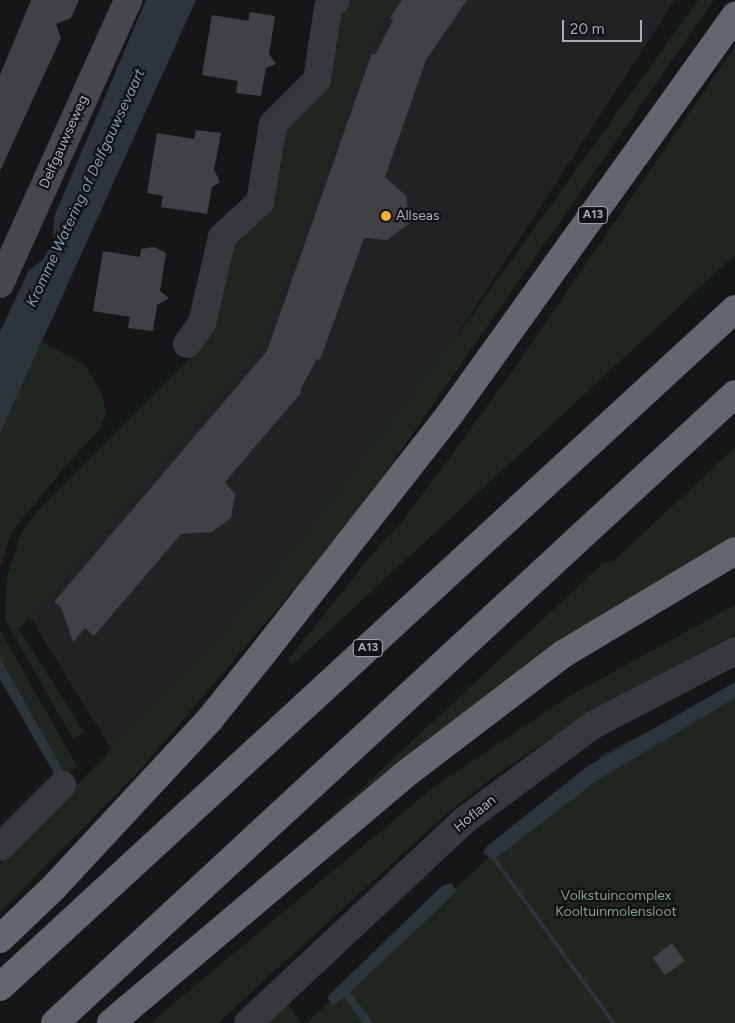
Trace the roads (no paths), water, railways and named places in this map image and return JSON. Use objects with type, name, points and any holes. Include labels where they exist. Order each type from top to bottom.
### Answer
[{"type":"highway","name":"A13","points":[[0,939],[55,886],[210,719],[264,652],[450,414],[735,16]]},
{"type":"highway","name":"A13","points":[[0,987],[735,309]]},
{"type":"highway","points":[[55,1023],[735,394]]},
{"type":"highway","points":[[111,1023],[403,776],[555,660],[735,550]]},
{"type":"street","name":"Delfgauwseweg","points":[[0,284],[128,0]]},
{"type":"street","points":[[187,344],[202,322],[222,237],[260,202],[273,124],[317,80],[328,8],[336,0]]},
{"type":"street","name":"Hoflaan","points":[[248,1023],[465,820],[593,726],[735,650]]},
{"type":"street","points":[[0,847],[62,785]]},
{"type":"water","name":"Kromme Watering of Delfgauwsevaart","points":[[146,0],[196,0],[0,434],[0,332],[29,270],[43,260],[53,241],[54,217]]},
{"type":"water","points":[[0,658],[63,770],[55,775],[0,679]]},
{"type":"water","points":[[735,682],[735,698],[596,781],[496,858],[616,1023],[611,1023],[493,860],[483,853],[486,847],[588,766]]},
{"type":"water","points":[[451,883],[456,890],[454,894],[350,992],[373,1023],[363,1023],[344,997],[333,1005],[327,997],[442,886]]},
{"type":"place","name":"Allseas","points":[[386,216]]},
{"type":"park label","name":"Volkstuincomplex Kooltuinmolensloot","points":[[616,904]]}]
